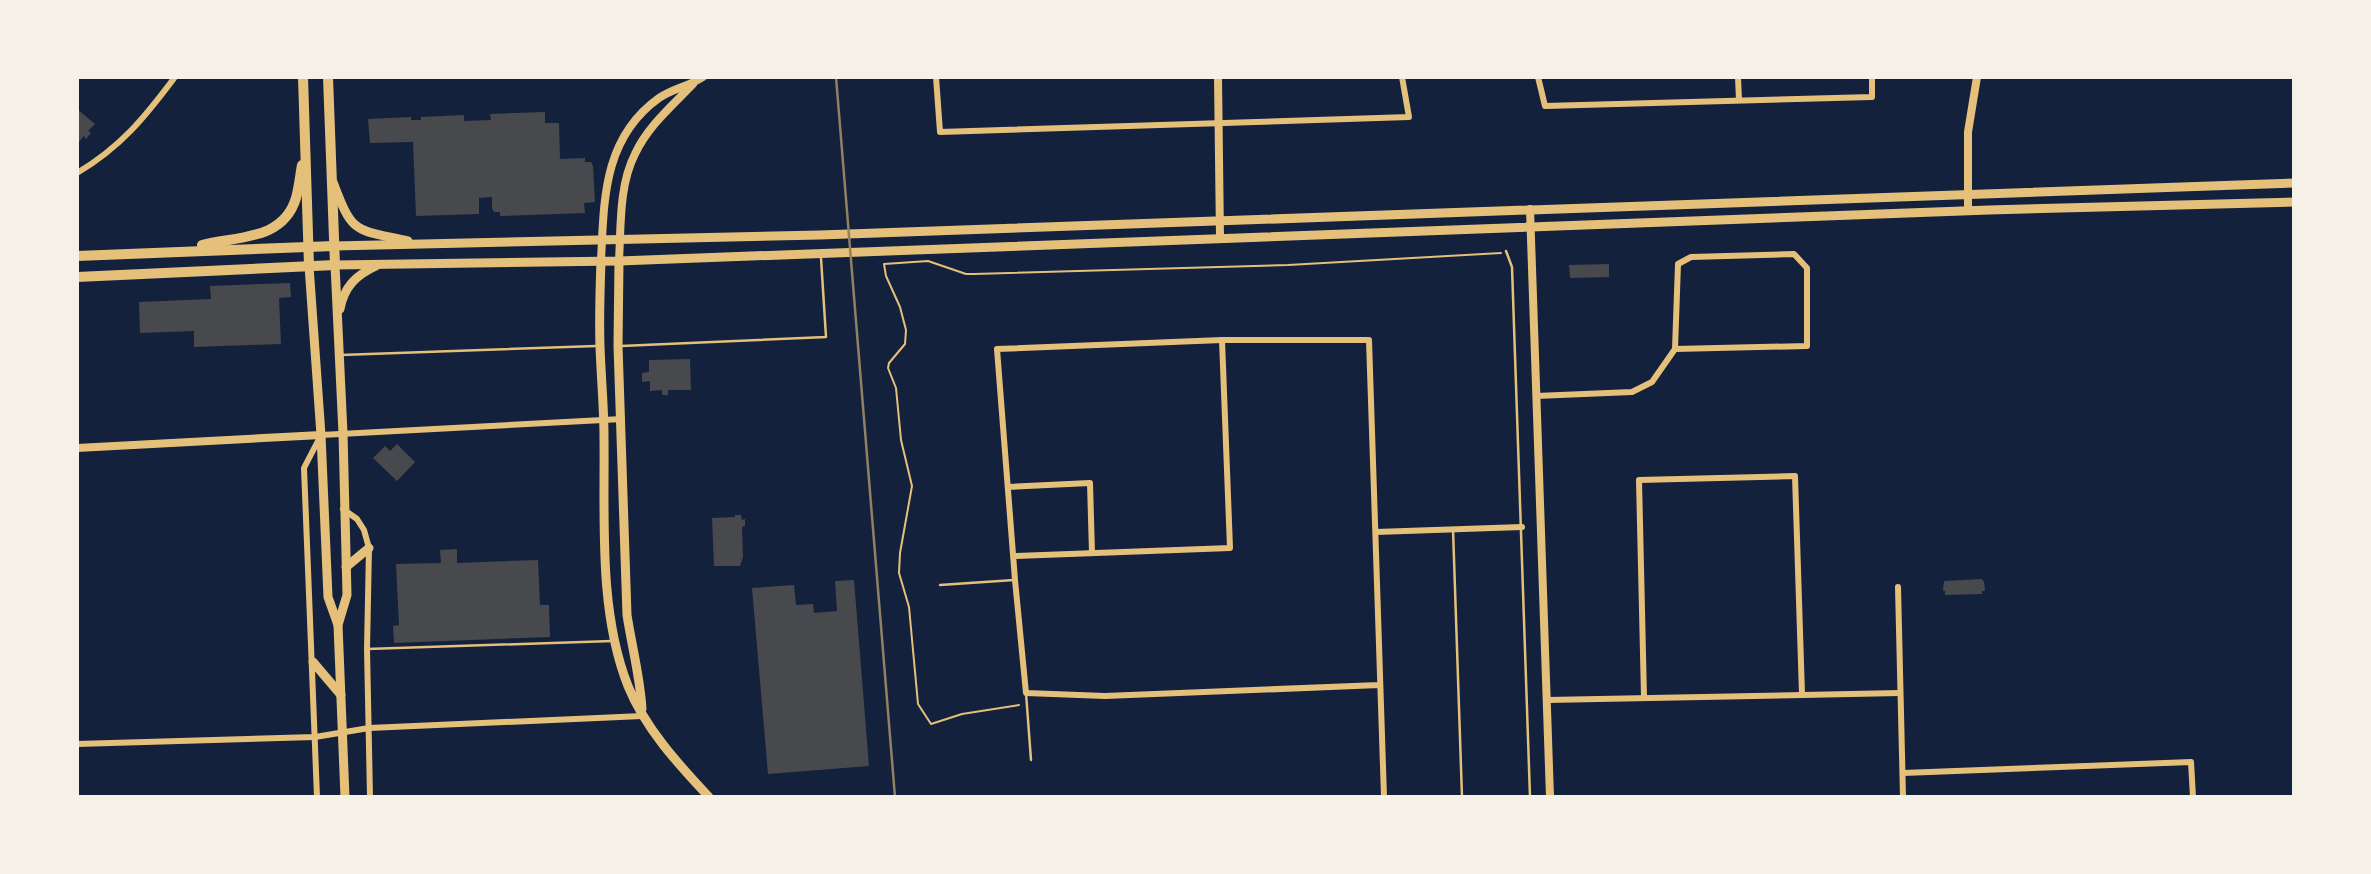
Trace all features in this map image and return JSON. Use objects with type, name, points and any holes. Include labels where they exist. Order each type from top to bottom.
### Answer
[{"type":"main road","points":[[303,77],[308,247],[321,435],[328,597],[338,625],[345,797]]},
{"type":"main road","points":[[328,77],[347,595],[338,625]]},
{"type":"main road","points":[[180,251],[262,235],[280,223],[296,199],[306,147]]},
{"type":"main road","points":[[332,180],[345,213],[355,226],[368,232],[423,245]]},
{"type":"main road","points":[[77,256],[334,246],[1219,221],[2294,183]]},
{"type":"main road","points":[[77,278],[335,265],[619,261],[1968,211],[2294,202]]},
{"type":"main road","points":[[820,234],[821,254]]},
{"type":"main road","points":[[601,261],[600,346],[606,544],[610,613],[615,641],[628,686],[642,716],[709,797]]},
{"type":"main road","points":[[619,261],[618,346],[627,615],[640,677],[642,716]]},
{"type":"main road","points":[[337,321],[346,290],[363,272],[378,264]]},
{"type":"main road","points":[[346,567],[369,548]]},
{"type":"main road","points":[[313,662],[341,695]]},
{"type":"street","points":[[77,173],[94,163],[140,124],[176,77]]},
{"type":"street","points":[[936,77],[940,132],[1409,117],[1402,77]]},
{"type":"street","points":[[1218,77],[1220,238]]},
{"type":"street","points":[[1538,77],[1545,106],[1872,97],[1872,77]]},
{"type":"street","points":[[1738,77],[1739,100]]},
{"type":"street","points":[[1968,211],[1968,132],[1977,77]]},
{"type":"street","points":[[619,261],[625,190],[634,155],[665,111],[700,79]]},
{"type":"street","points":[[601,261],[610,168],[622,138],[643,111],[655,101],[666,93],[700,79]]},
{"type":"street","points":[[1530,209],[1550,797]]},
{"type":"street","points":[[1536,396],[1632,392],[1652,382],[1675,349],[1678,264],[1691,257],[1794,254],[1807,268],[1807,346],[1675,349]]},
{"type":"street","points":[[1379,685],[1105,695],[1026,693],[997,349],[1222,340],[1369,340],[1384,797]]},
{"type":"street","points":[[1014,556],[1230,548],[1222,340]]},
{"type":"street","points":[[77,448],[622,419]]},
{"type":"street","points":[[317,797],[304,467],[321,435]]},
{"type":"street","points":[[1644,697],[1639,480],[1795,476],[1802,694]]},
{"type":"street","points":[[1008,487],[1090,483],[1092,553]]},
{"type":"street","points":[[344,509],[357,519],[364,530],[369,548],[367,649],[370,797]]},
{"type":"street","points":[[1376,532],[1522,527]]},
{"type":"street","points":[[1898,587],[1903,797]]},
{"type":"street","points":[[1546,700],[1900,693]]},
{"type":"street","points":[[77,744],[315,737],[369,728],[642,716]]},
{"type":"street","points":[[1903,773],[2192,762],[2193,797]]},
{"type":"lane","points":[[1506,251],[1512,267],[1530,797]]},
{"type":"lane","points":[[618,346],[825,337],[821,254]]},
{"type":"lane","points":[[339,355],[600,346]]},
{"type":"lane","points":[[1453,529],[1462,797]]},
{"type":"lane","points":[[940,585],[1015,580]]},
{"type":"lane","points":[[367,649],[631,640]]},
{"type":"lane","points":[[1026,693],[1031,760]]},
{"type":"path","points":[[1026,693],[1020,705],[980,710],[931,724],[918,704],[909,607],[900,573],[900,553],[912,486],[901,440],[896,388],[888,368],[905,344],[906,330],[884,264],[928,261],[974,274],[1288,265],[1493,256],[1506,251]]},
{"type":"building","points":[[77,109],[95,124],[88,131],[91,133],[86,139],[84,136],[77,144]]},
{"type":"building","points":[[545,112],[545,123],[559,123],[560,159],[585,158],[585,162],[591,162],[593,166],[595,202],[584,203],[585,213],[500,216],[500,212],[494,212],[492,208],[492,197],[479,198],[479,214],[416,216],[413,142],[370,143],[368,119],[411,117],[411,120],[421,120],[421,117],[464,115],[464,121],[491,120],[490,114]]},
{"type":"building","points":[[1609,264],[1609,277],[1570,278],[1569,265]]},
{"type":"building","points":[[290,283],[291,297],[279,298],[281,344],[194,347],[194,331],[140,333],[139,302],[211,299],[210,286]]},
{"type":"building","points":[[690,359],[691,390],[668,390],[668,395],[662,395],[662,390],[650,391],[650,381],[642,382],[642,373],[649,372],[649,360]]},
{"type":"building","points":[[397,444],[415,462],[397,481],[373,458],[385,446],[390,451]]},
{"type":"building","points":[[741,515],[742,520],[745,519],[745,526],[742,527],[743,557],[740,566],[714,566],[712,518]]},
{"type":"building","points":[[457,549],[457,563],[538,560],[540,605],[549,605],[550,637],[394,643],[393,626],[399,625],[396,564],[441,563],[440,550]]},
{"type":"building","points":[[1982,579],[1985,591],[1982,591],[1982,594],[1945,595],[1943,591],[1944,581]]},
{"type":"building","points":[[854,580],[869,766],[768,774],[752,588],[794,585],[796,605],[813,604],[814,613],[837,611],[835,581]]},
{"type":"railway","points":[[836,77],[895,797]]}]
